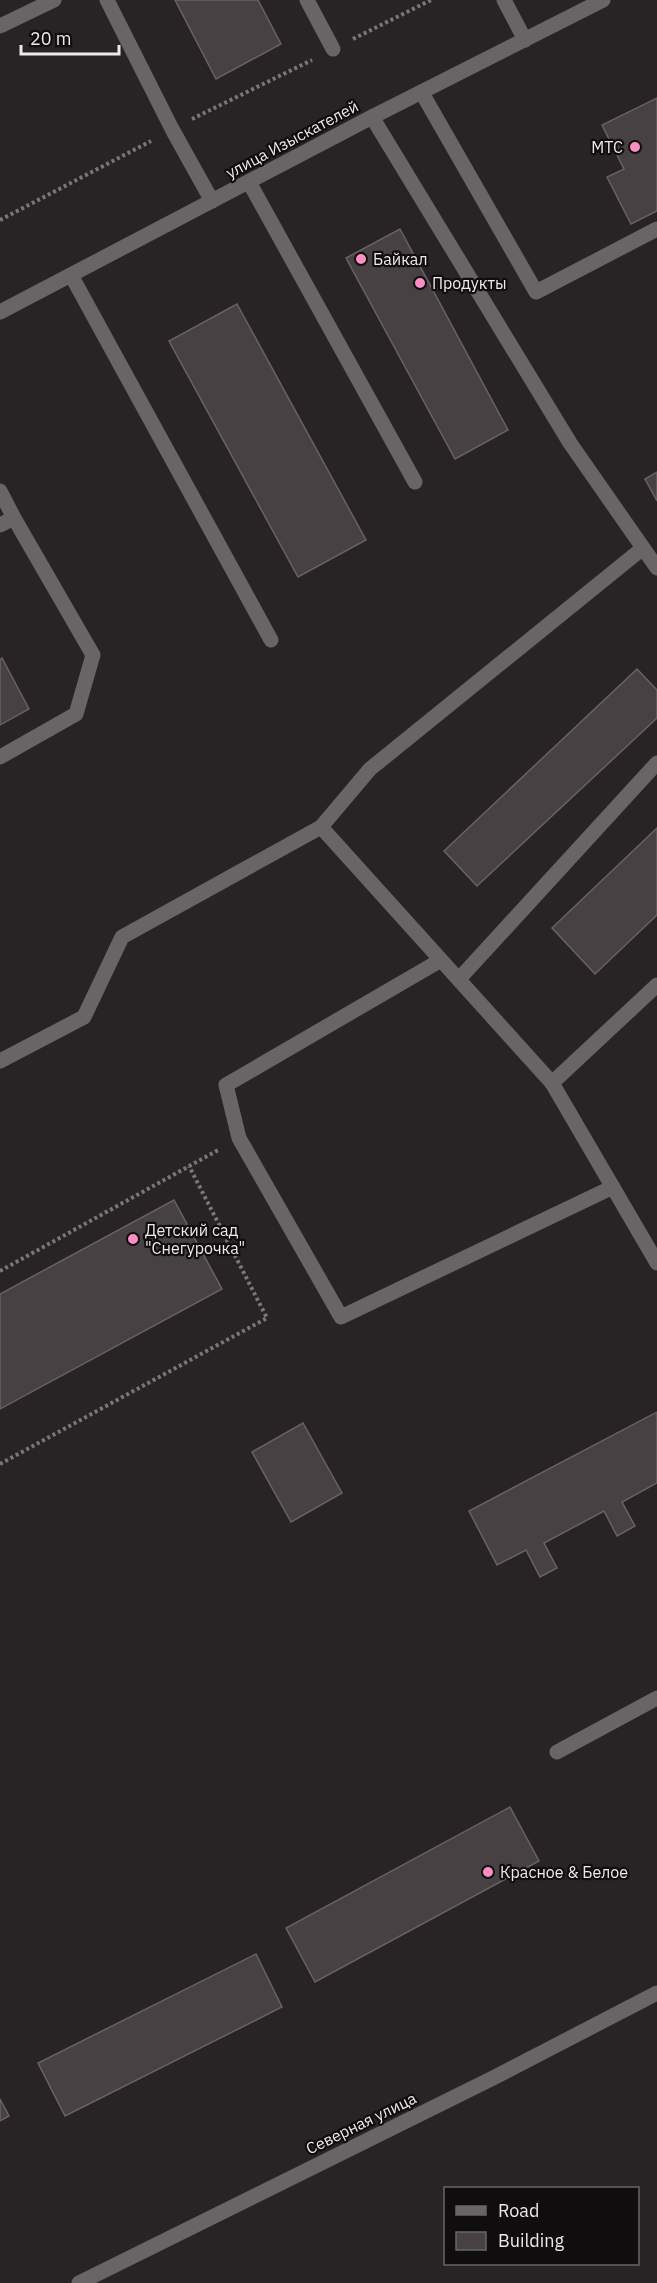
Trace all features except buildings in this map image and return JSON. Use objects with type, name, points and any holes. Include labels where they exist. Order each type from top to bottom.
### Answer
[{"type":"street","points":[[0,26],[54,0]]},
{"type":"street","points":[[107,0],[172,129],[212,201]]},
{"type":"street","points":[[308,0],[333,49]]},
{"type":"street","points":[[504,0],[525,40]]},
{"type":"street","name":"улица Изыскателей","points":[[0,312],[372,117],[603,0]]},
{"type":"street","points":[[422,93],[536,291],[657,229]]},
{"type":"street","points":[[372,117],[570,443],[657,568]]},
{"type":"street","points":[[249,182],[415,482]]},
{"type":"street","points":[[71,275],[271,640]]},
{"type":"street","points":[[0,491],[93,655],[76,714],[0,757]]},
{"type":"street","points":[[0,525],[14,518]]},
{"type":"street","points":[[0,1061],[84,1017],[122,937],[321,827],[370,769],[643,548]]},
{"type":"street","points":[[459,979],[657,763]]},
{"type":"street","points":[[321,827],[552,1083],[657,1263]]},
{"type":"street","points":[[441,960],[226,1085],[239,1138],[341,1317],[613,1187]]},
{"type":"street","points":[[552,1083],[657,985]]},
{"type":"street","points":[[557,1752],[657,1698]]},
{"type":"street","name":"Северная улица","points":[[79,2283],[493,2078],[657,1993]]},
{"type":"path","points":[[0,220],[172,129],[432,0]]},
{"type":"path","points":[[0,1271],[239,1138]]},
{"type":"path","points":[[0,1464],[267,1318],[189,1166]]},
{"type":"place","name":"МТС","points":[[635,147]]},
{"type":"place","name":"Байкал","points":[[361,259]]},
{"type":"place","name":"Продукты","points":[[420,283]]},
{"type":"place","name":"Детский сад \"Снегурочка\"","points":[[133,1239]]},
{"type":"place","name":"Красное & Белое","points":[[488,1872]]}]
